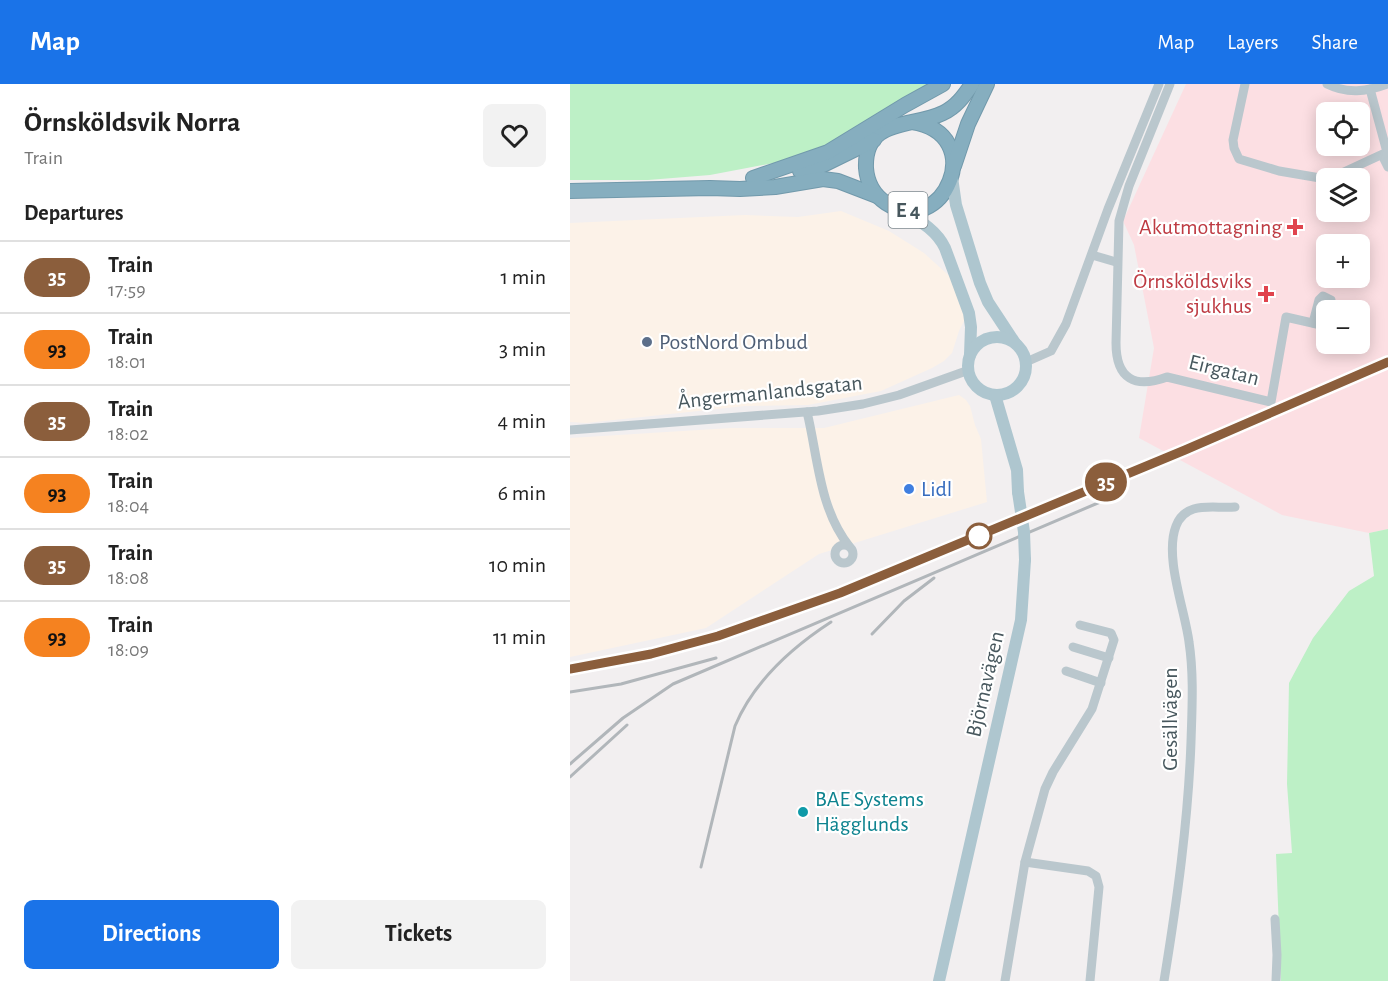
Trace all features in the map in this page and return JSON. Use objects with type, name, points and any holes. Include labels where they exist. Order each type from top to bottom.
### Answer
[{"type":"highway","points":[[753,178],[828,152],[943,84]]},
{"type":"highway","name":"E 4","points":[[710,188],[823,165],[874,140],[887,129],[903,123],[931,118],[951,109],[972,84]]},
{"type":"highway","name":"E 4","points":[[570,192],[740,189],[775,187],[824,179],[838,181],[877,196],[899,209],[916,210],[932,204],[945,192],[968,124],[987,84]]},
{"type":"highway","points":[[912,122],[928,126],[942,137],[951,151],[953,173]]},
{"type":"highway","name":"E 4","points":[[874,140],[866,164],[868,181],[877,196]]},
{"type":"main road","points":[[899,209],[929,227],[940,238],[945,248],[969,314],[971,379],[985,392],[994,395],[1008,393],[1016,388],[1024,376],[1026,362],[1024,354],[994,312],[980,283],[956,205],[953,173]]},
{"type":"main road","points":[[969,364],[977,345],[989,338],[1004,338],[1016,344]]},
{"type":"main road","name":"Björnavägen","points":[[939,981],[1021,620],[1025,560],[1017,470],[994,395]]},
{"type":"street","points":[[1026,362],[1051,351],[1066,324],[1108,209],[1159,84]]},
{"type":"street","points":[[1092,255],[1116,262],[1119,220],[1124,202],[1170,84]]},
{"type":"street","points":[[1245,84],[1233,140],[1239,159],[1279,171],[1316,177]]},
{"type":"street","points":[[1327,84],[1357,92],[1387,84]]},
{"type":"street","points":[[1373,87],[1387,152],[1384,159],[1388,167]]},
{"type":"street","points":[[1353,168],[1387,152]]},
{"type":"street","name":"Eirgatan","points":[[1116,262],[1116,356],[1120,370],[1126,376],[1139,382],[1153,382],[1167,377],[1270,402],[1286,318],[1316,324]]},
{"type":"street","points":[[1313,323],[1316,312]]},
{"type":"street","name":"Ångermanlandsgatan","points":[[570,430],[807,412],[862,404],[899,395],[969,364]]},
{"type":"street","points":[[807,412],[822,488],[844,544]]},
{"type":"street","name":"Gesällvägen","points":[[1164,981],[1187,820],[1192,714],[1189,642],[1177,587],[1172,540],[1177,523],[1190,510],[1203,507],[1235,507]]},
{"type":"street","points":[[1005,981],[1025,862],[1048,780],[1089,713],[1114,640],[1111,633],[1080,625]]},
{"type":"street","points":[[1073,647],[1109,658]]},
{"type":"street","points":[[1066,671],[1101,683]]},
{"type":"street","points":[[1025,862],[1088,871],[1096,876],[1099,887],[1090,981]]},
{"type":"street","points":[[1275,919],[1276,981]]},
{"type":"shaded area","name":"Örnsköldsviks sjukhus","points":[[1186,84],[1388,84],[1388,529],[1369,533],[1282,515],[1139,438],[1154,348],[1134,245],[1123,221]]},
{"type":"shaded area","points":[[841,211],[889,231],[924,253],[957,283],[967,315],[952,353],[944,361],[881,391],[808,405],[745,406],[586,423],[570,422],[570,223],[745,215],[798,217]]},
{"type":"shaded area","points":[[959,395],[970,406],[981,439],[987,502],[819,554],[706,628],[570,657],[570,438],[731,428],[824,428]]},
{"type":"green space","points":[[570,84],[941,84],[882,127],[784,161],[710,175],[648,180],[570,180]]},
{"type":"green space","points":[[1388,529],[1388,981],[1281,981],[1276,854],[1292,853],[1287,784],[1289,683],[1313,638],[1349,591],[1374,576],[1369,533]]},
{"type":"railway","points":[[570,669],[651,654],[718,636],[778,616],[880,578],[1185,450]]},
{"type":"railway","points":[[570,764],[623,718],[673,684],[1105,500]]},
{"type":"railway","points":[[872,634],[904,601],[934,578]]},
{"type":"railway","points":[[701,867],[735,726],[743,710],[752,694],[775,667],[788,654],[831,622]]},
{"type":"railway","points":[[570,692],[621,684],[716,658]]},
{"type":"railway","points":[[570,777],[627,725]]},
{"type":"train","name":"35","points":[[570,669],[651,654],[718,636],[880,578],[1388,362]]},
{"type":"place","name":"Akutmottagning","points":[[1295,227]]},
{"type":"place","name":"Örnsköldsviks sjukhus","points":[[1266,294]]},
{"type":"place","name":"PostNord Ombud","points":[[647,342]]},
{"type":"place","name":"Lidl","points":[[909,489]]},
{"type":"place","name":"BAE Systems Hägglunds","points":[[803,812]]}]
